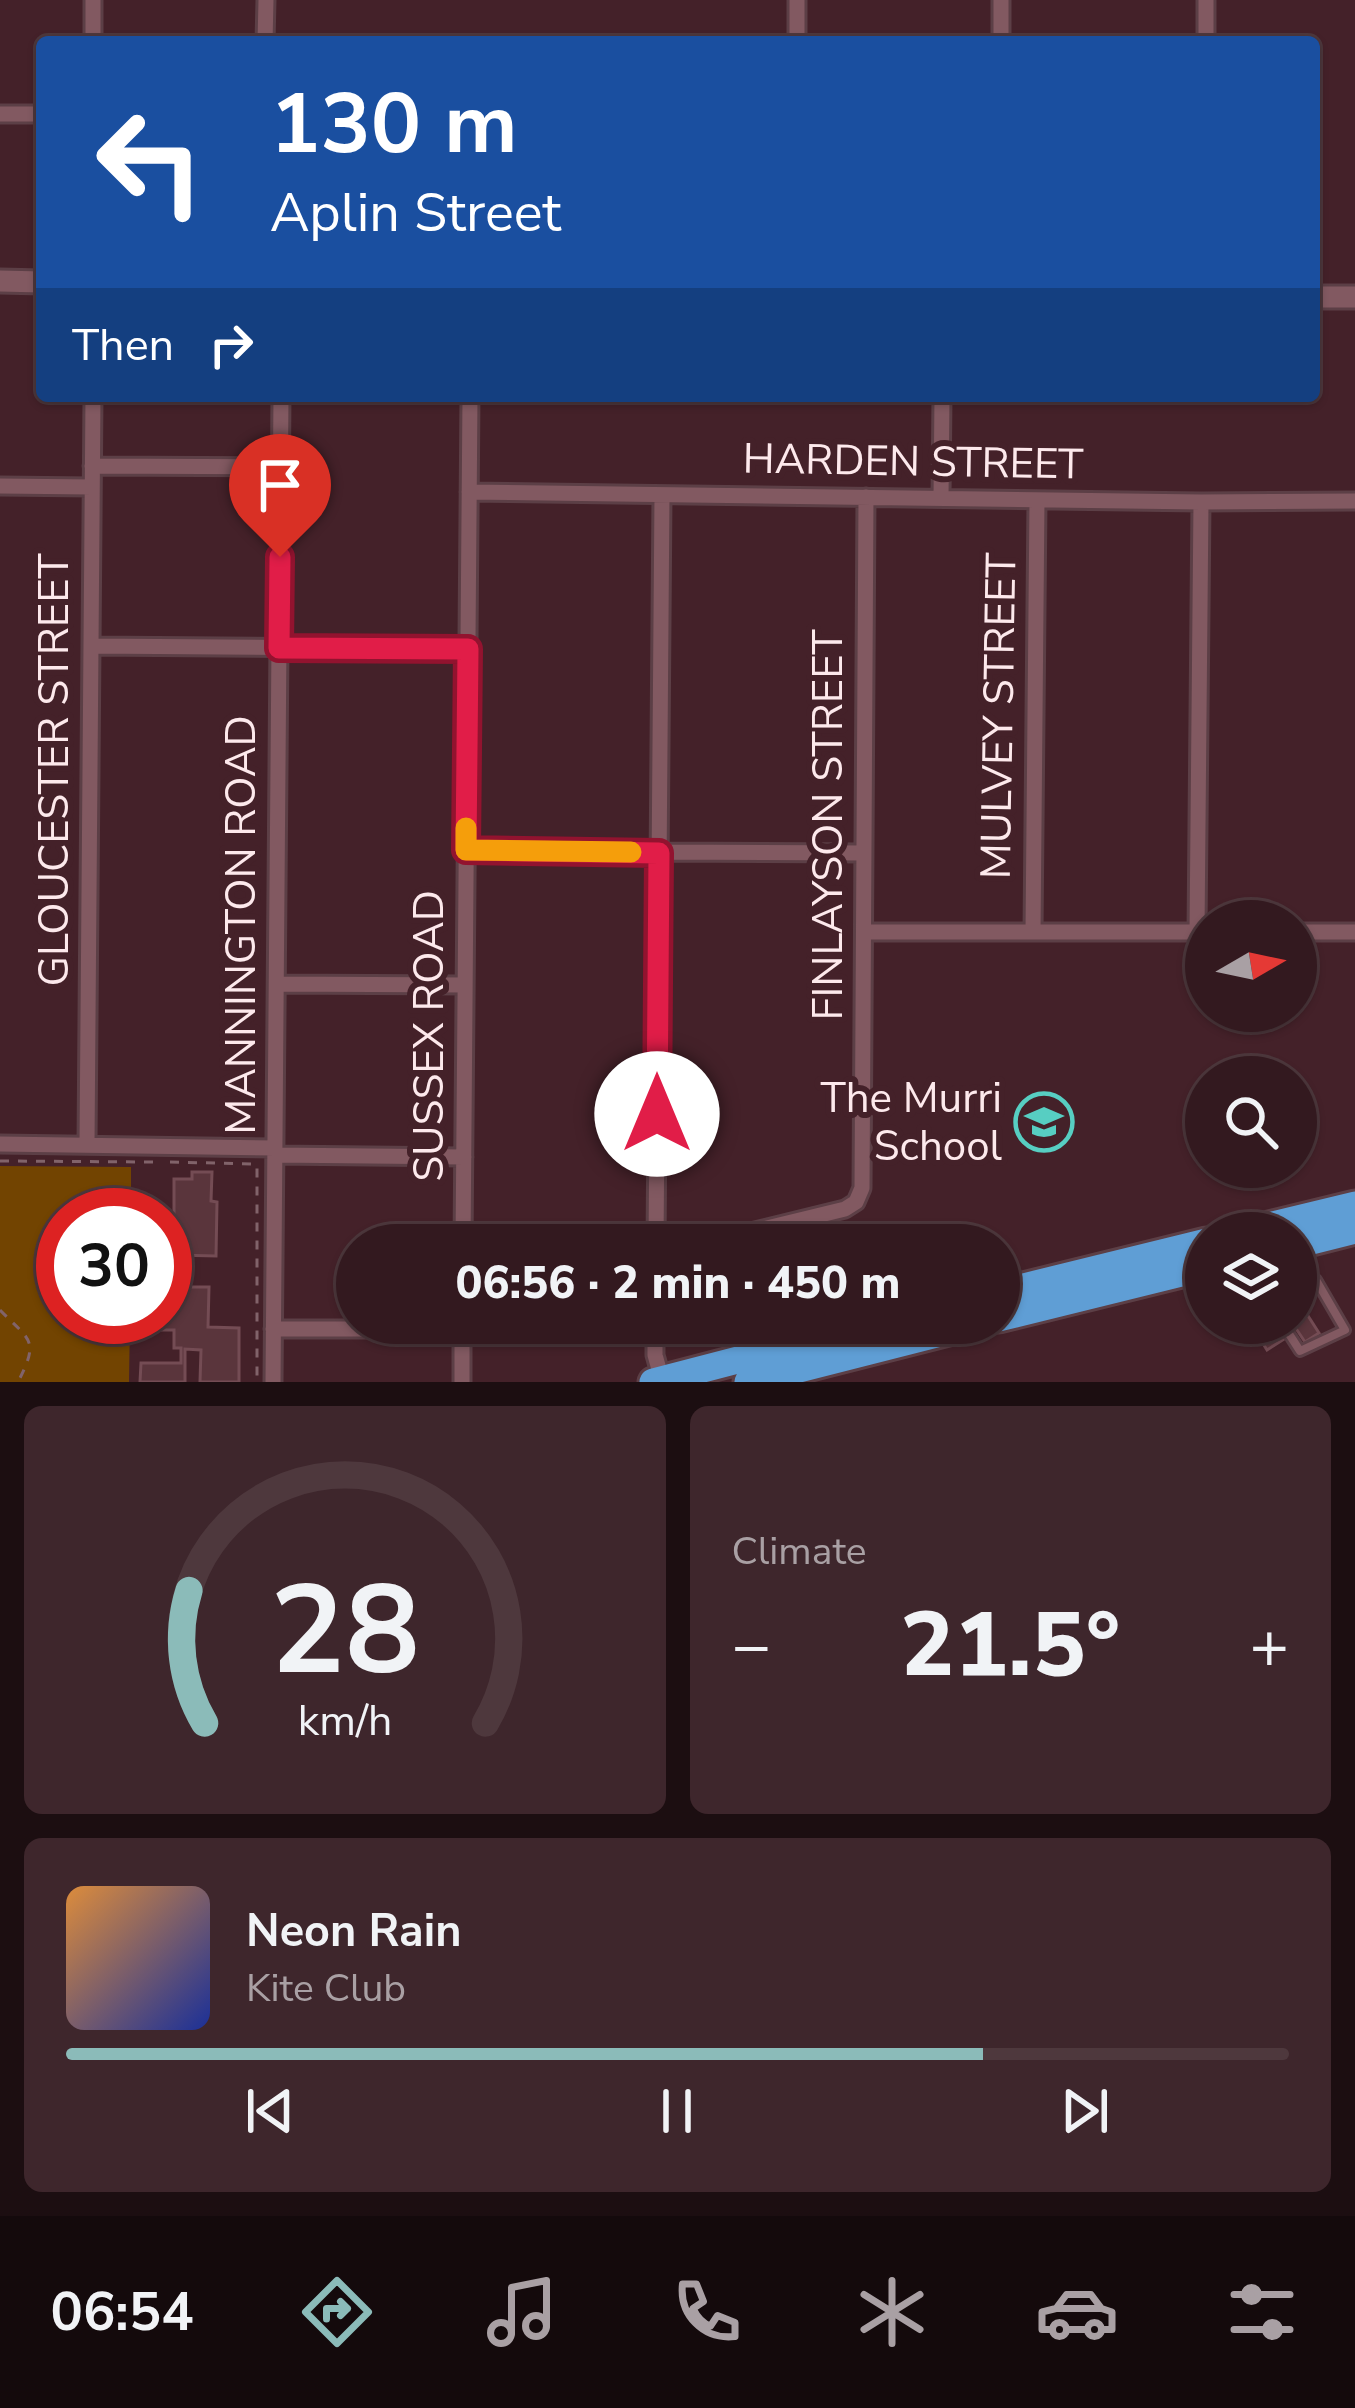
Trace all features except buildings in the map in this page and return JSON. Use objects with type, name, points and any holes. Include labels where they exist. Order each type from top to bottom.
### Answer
[{"type":"highway","points":[[1343,1207],[1355,1184]]},
{"type":"highway","points":[[1317,1240],[1355,1230]]},
{"type":"highway","points":[[1020,1288],[1185,1247]]},
{"type":"highway","points":[[1020,1313],[1185,1272]]},
{"type":"highway","points":[[658,1381],[800,1344]]},
{"type":"highway","points":[[748,1382],[818,1373],[912,1344]]},
{"type":"street","points":[[93,0],[93,36]]},
{"type":"street","points":[[266,0],[266,36]]},
{"type":"street","points":[[797,0],[797,36]]},
{"type":"street","points":[[1001,0],[1001,36]]},
{"type":"street","points":[[1206,0],[1206,36]]},
{"type":"street","points":[[0,114],[36,114]]},
{"type":"street","points":[[0,281],[36,282]]},
{"type":"street","points":[[1320,297],[1355,297]]},
{"type":"street","name":"GLOUCESTER STREET","points":[[87,1144],[93,402]]},
{"type":"street","name":"MANNINGTON ROAD","points":[[273,1382],[281,402]]},
{"type":"street","name":"SUSSEX ROAD","points":[[463,1224],[470,402]]},
{"type":"street","points":[[941,498],[942,402]]},
{"type":"street","points":[[92,466],[281,467]]},
{"type":"street","points":[[0,486],[92,487]]},
{"type":"street","name":"HARDEN STREET","points":[[469,492],[1355,501]]},
{"type":"street","points":[[656,1224],[662,495]]},
{"type":"street","name":"FINLAYSON STREET","points":[[786,1224],[845,1210],[856,1202],[862,1188],[866,497]]},
{"type":"street","name":"MULVEY STREET","points":[[1033,932],[1037,500]]},
{"type":"street","points":[[1201,502],[1202,900]]},
{"type":"street","points":[[91,646],[468,649]]},
{"type":"street","points":[[466,850],[864,853]]},
{"type":"street","points":[[864,932],[1185,932]]},
{"type":"street","points":[[1317,932],[1355,932]]},
{"type":"street","points":[[278,984],[465,985]]},
{"type":"street","points":[[0,1144],[464,1157]]},
{"type":"street","points":[[272,1329],[336,1328]]},
{"type":"street","points":[[462,1344],[462,1382]]},
{"type":"street","points":[[655,1344],[658,1381]]},
{"type":"lane","points":[[1317,1282],[1345,1330],[1317,1343]]},
{"type":"path","points":[[0,1161],[257,1166],[257,1382]]},
{"type":"path","points":[[0,1310],[31,1346],[18,1382]]},
{"type":"shaded area","points":[[0,1166],[131,1167],[131,1188],[36,1188],[36,1344],[130,1344],[129,1382],[0,1382]]},
{"type":"slow traffic","points":[[466,828],[466,850],[631,852]]},
{"type":"place","name":"The Murri School","points":[[1044,1122]]},
{"type":"route","points":[[280,557],[279,648],[468,649],[466,850],[659,853],[657,1114]]}]
